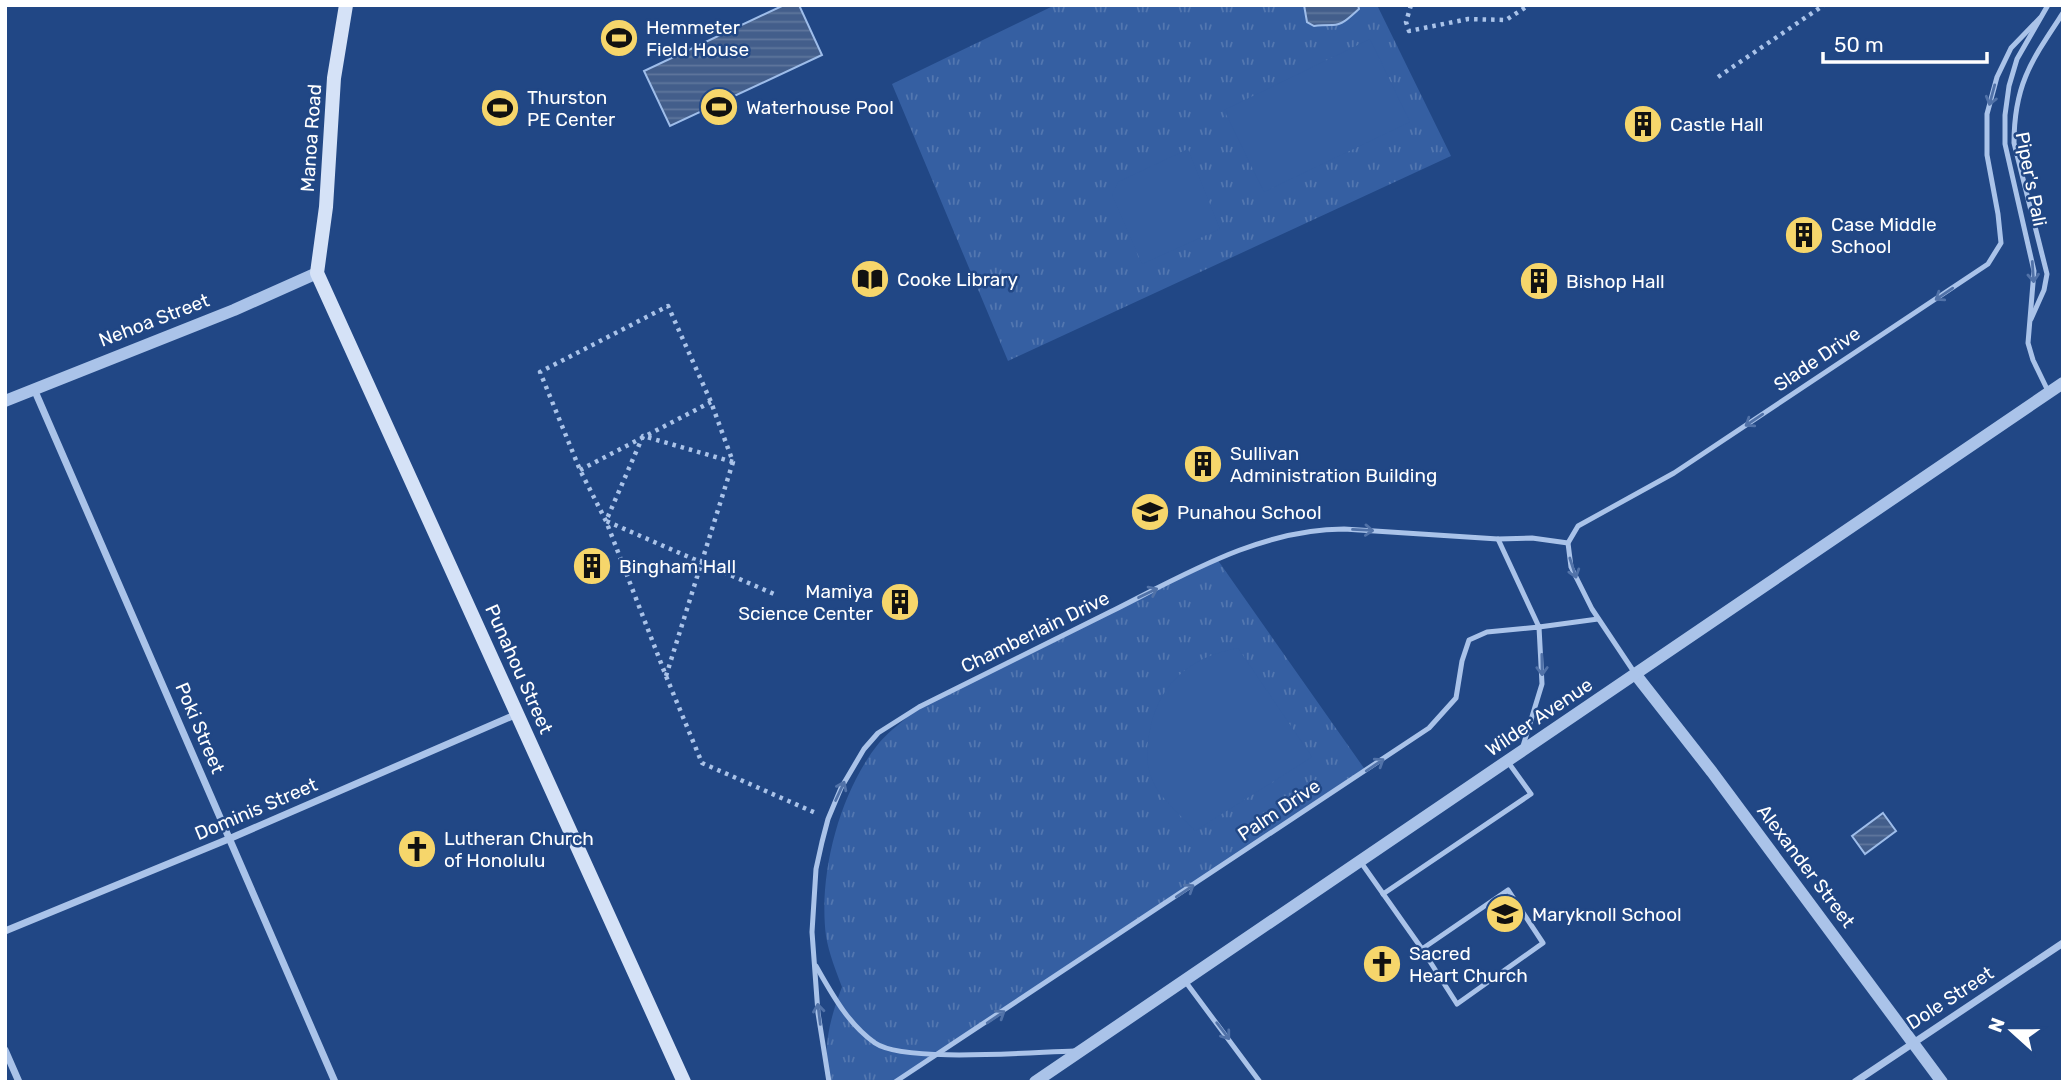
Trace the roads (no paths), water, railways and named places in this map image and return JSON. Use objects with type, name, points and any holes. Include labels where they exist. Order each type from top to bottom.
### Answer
[{"type":"main road","name":"Manoa Road","points":[[317,274],[326,207],[334,78],[346,5]]},
{"type":"main road","name":"Punahou Street","points":[[317,274],[684,1082]]},
{"type":"street","name":"Nehoa Street","points":[[5,401],[317,274]]},
{"type":"street","name":"Wilder Avenue","points":[[1035,1082],[2063,383]]},
{"type":"street","name":"Poki Street","points":[[34,389],[335,1082]]},
{"type":"street","name":"Alexander Street","points":[[1636,675],[1712,772],[1942,1082]]},
{"type":"street","name":"Dominis Street","points":[[5,931],[231,838],[518,713]]},
{"type":"street","name":"Dole Street","points":[[1855,1082],[1912,1041],[2063,943]]},
{"type":"street","points":[[5,1050],[19,1082]]},
{"type":"lane","name":"Piper's Pali","points":[[2048,5],[2017,58],[2009,86],[2005,144],[2034,271],[2028,325],[2030,352],[2049,393]]},
{"type":"lane","name":"Piper's Pali","points":[[2028,325],[2044,290],[2047,274],[2014,143],[2014,124],[2020,86],[2028,68],[2063,13]]},
{"type":"lane","name":"Slade Drive","points":[[1568,543],[1578,526],[1674,473],[1988,264],[2001,243],[1987,155],[1987,114],[1997,77],[2011,48],[2040,18]]},
{"type":"lane","name":"Chamberlain Drive","points":[[829,1082],[818,1013],[812,932],[816,869],[828,818],[841,788],[858,758],[878,733],[919,707],[1217,559],[1289,535],[1324,529],[1498,539],[1532,538],[1568,543]]},
{"type":"lane","points":[[1498,539],[1539,626],[1542,684],[1521,751]]},
{"type":"lane","points":[[1568,543],[1571,567],[1598,619],[1636,675]]},
{"type":"lane","points":[[1539,626],[1598,619]]},
{"type":"lane","name":"Palm Drive","points":[[895,1082],[1429,728],[1456,698],[1462,661],[1469,640],[1487,632],[1539,626]]},
{"type":"lane","points":[[1383,894],[1531,794],[1508,761]]},
{"type":"lane","points":[[1360,861],[1457,1004],[1543,943],[1508,890],[1422,949]]},
{"type":"lane","points":[[815,964],[849,1019],[876,1044],[897,1053],[1080,1051]]},
{"type":"lane","points":[[1185,981],[1260,1082]]},
{"type":"place","name":"Hemmeter Field House","points":[[619,38]]},
{"type":"place","name":"Waterhouse Pool","points":[[719,107]]},
{"type":"place","name":"Thurston PE Center","points":[[500,108]]},
{"type":"place","name":"Castle Hall","points":[[1643,124]]},
{"type":"place","name":"Case Middle School","points":[[1804,235]]},
{"type":"place","name":"Cooke Library","points":[[870,279]]},
{"type":"place","name":"Bishop Hall","points":[[1539,281]]},
{"type":"place","name":"Sullivan Administration Building","points":[[1203,464]]},
{"type":"place","name":"Punahou School","points":[[1150,512]]},
{"type":"place","name":"Bingham Hall","points":[[592,566]]},
{"type":"place","name":"Mamiya Science Center","points":[[900,602]]},
{"type":"place","name":"Lutheran Church of Honolulu","points":[[417,849]]},
{"type":"place","name":"Maryknoll School","points":[[1505,914]]},
{"type":"place","name":"Sacred Heart Church","points":[[1382,964]]}]
